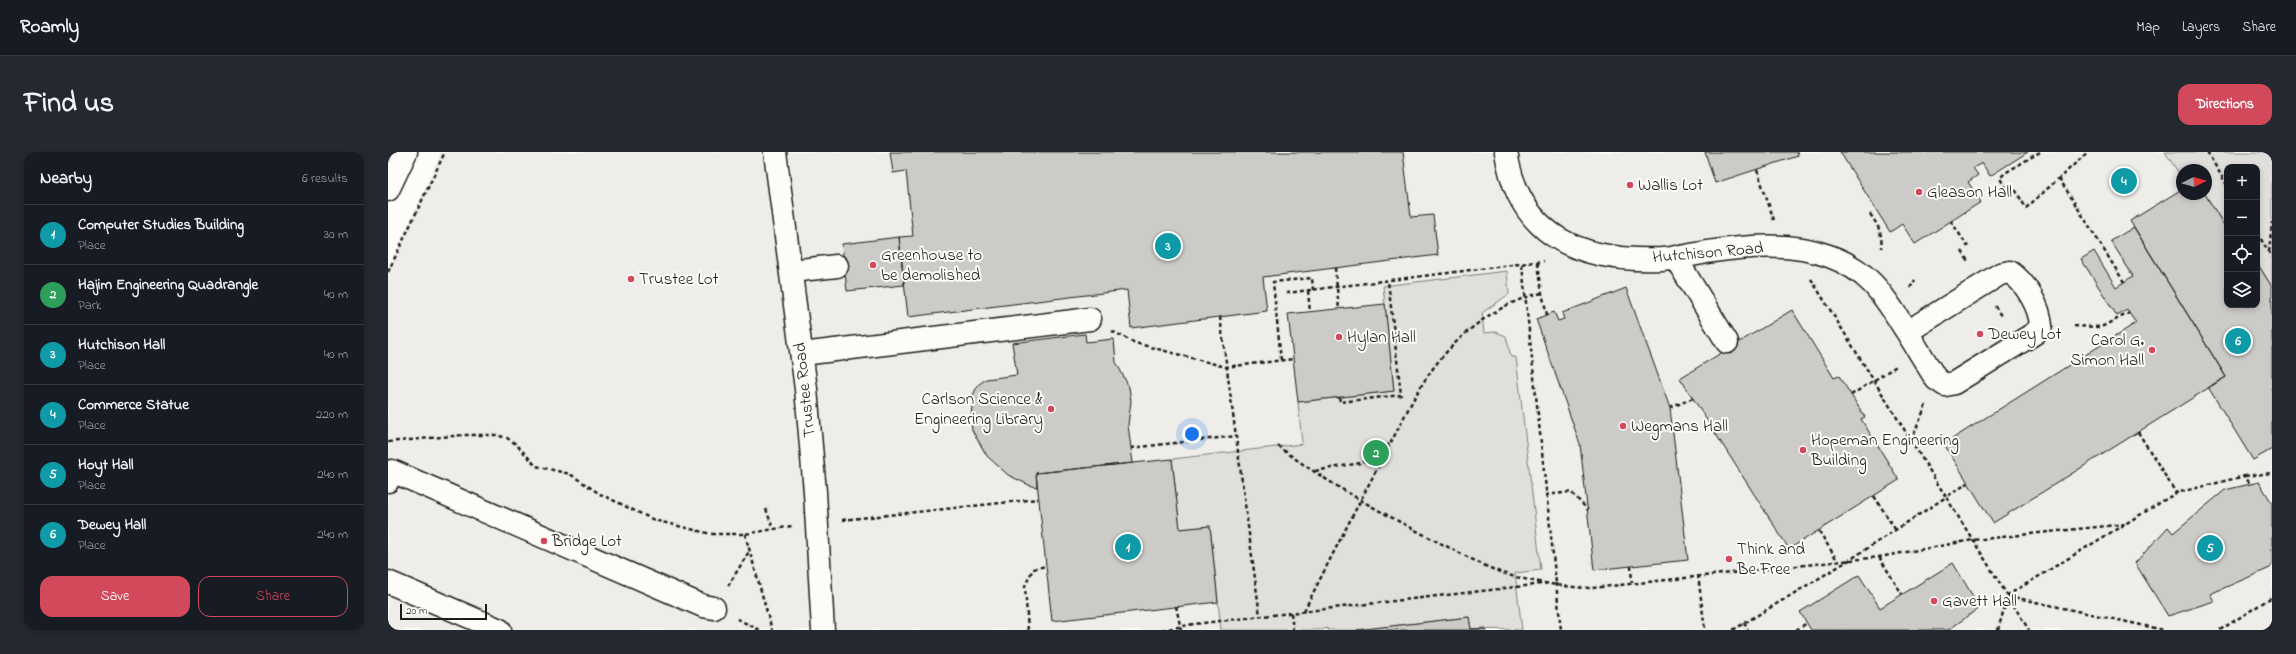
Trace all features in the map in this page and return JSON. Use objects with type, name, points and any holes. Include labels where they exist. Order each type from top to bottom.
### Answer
[{"type":"street","points":[[388,190],[406,152]]},
{"type":"street","name":"Trustee Road","points":[[775,152],[802,354],[815,492],[824,630]]},
{"type":"street","name":"Hutchison Road","points":[[1506,152],[1515,188],[1531,216],[1549,232],[1570,246],[1614,257],[1662,259],[1757,247],[1802,248],[1830,256],[1855,269],[1878,287],[1936,379],[1945,385],[1954,383],[2035,333],[2041,326],[2041,314],[2019,278],[2010,272],[2000,274],[1907,332]]},
{"type":"street","points":[[1675,257],[1727,342]]},
{"type":"street","points":[[791,271],[837,266]]},
{"type":"street","points":[[802,354],[1090,319]]},
{"type":"street","points":[[388,481],[392,471],[703,606],[714,608]]},
{"type":"street","points":[[388,582],[500,630]]},
{"type":"path","points":[[388,272],[445,152]]},
{"type":"path","points":[[2040,152],[2005,173],[2000,178],[2006,190],[2016,192],[2026,208],[2088,152]]},
{"type":"path","points":[[2079,152],[2082,157]]},
{"type":"path","points":[[2206,152],[2224,180]]},
{"type":"path","points":[[1757,170],[1775,222]]},
{"type":"path","points":[[2059,178],[2124,282]]},
{"type":"path","points":[[1870,214],[1880,229],[1882,239],[1881,248]]},
{"type":"path","points":[[1951,221],[1968,247]]},
{"type":"path","points":[[2269,252],[2272,222]]},
{"type":"path","points":[[2259,236],[2272,257]]},
{"type":"path","points":[[1962,251],[1973,269]]},
{"type":"path","points":[[1286,293],[1522,265],[1551,260]]},
{"type":"path","points":[[1538,263],[1547,315]]},
{"type":"path","points":[[1522,265],[1545,495],[1562,630]]},
{"type":"path","points":[[1335,268],[1339,309]]},
{"type":"path","points":[[1808,273],[1872,381],[2029,630]]},
{"type":"path","points":[[1281,360],[1273,282],[1312,278],[1313,290]]},
{"type":"path","points":[[1339,397],[1340,402],[1401,395],[1388,281]]},
{"type":"path","points":[[1308,291],[1310,312]]},
{"type":"path","points":[[1304,611],[1360,500],[1434,368],[1460,339],[1486,318],[1526,296],[1542,293]]},
{"type":"path","points":[[2074,326],[2101,327],[2129,313]]},
{"type":"path","points":[[1220,317],[1260,616]]},
{"type":"path","points":[[1090,319],[1135,343],[1226,367],[1293,359]]},
{"type":"path","points":[[1851,395],[1899,364]]},
{"type":"path","points":[[1670,408],[1693,398]]},
{"type":"path","points":[[1911,441],[1929,399]]},
{"type":"path","points":[[2138,432],[2176,492]]},
{"type":"path","points":[[388,442],[463,435],[496,435],[507,438],[516,444],[536,466],[570,474],[600,494],[654,520],[711,534],[746,534],[797,525]]},
{"type":"path","points":[[1131,448],[1236,436]]},
{"type":"path","points":[[1315,471],[1360,463],[1375,457],[1392,441]]},
{"type":"path","points":[[1278,446],[1360,500],[1473,559],[1511,576],[1579,588],[1837,560],[1879,557],[1973,540],[2125,524]]},
{"type":"path","points":[[1998,630],[2008,596],[2176,492],[2245,476],[2272,473]]},
{"type":"path","points":[[2245,476],[2250,484]]},
{"type":"path","points":[[1733,630],[1851,559],[1968,483]]},
{"type":"path","points":[[1545,495],[1571,492],[1588,510]]},
{"type":"path","points":[[1874,496],[1895,529]]},
{"type":"path","points":[[838,521],[1038,499]]},
{"type":"path","points":[[766,509],[773,529]]},
{"type":"path","points":[[1819,531],[1837,560]]},
{"type":"path","points":[[746,534],[772,630]]},
{"type":"path","points":[[714,608],[750,550]]},
{"type":"path","points":[[1879,557],[1902,594]]},
{"type":"path","points":[[1028,630],[1025,586],[1033,569],[1046,566]]},
{"type":"path","points":[[1631,566],[1632,583]]},
{"type":"path","points":[[1698,576],[1705,630]]},
{"type":"path","points":[[1162,630],[1291,612],[1556,583]]},
{"type":"path","points":[[2008,596],[2164,630]]},
{"type":"path","points":[[2220,630],[2224,629],[2272,597]]},
{"type":"path","points":[[1176,606],[1181,630]]},
{"type":"path","points":[[1291,612],[1293,630]]},
{"type":"path","points":[[1744,623],[1748,630]]},
{"type":"path","points":[[1797,630],[1806,623]]},
{"type":"shaded area","points":[[441,152],[2272,152],[2272,630],[388,630],[388,271]]},
{"type":"shaded area","points":[[2165,152],[2272,152],[2272,287],[2260,268],[2260,164],[2224,164],[2224,225],[2209,200],[2212,200],[2212,164],[2176,164],[2176,169]]},
{"type":"shaded area","points":[[1507,271],[1509,294],[1482,313],[1484,333],[1496,332],[1506,336],[1511,357],[1516,357],[1541,570],[1515,573],[1522,630],[1471,629],[1469,617],[1357,630],[1328,630],[1327,628],[1322,630],[1221,630],[1210,526],[1180,529],[1172,459],[1302,444],[1298,402],[1394,391],[1383,286]]},
{"type":"building","points":[[890,152],[1403,152],[1411,217],[1433,215],[1438,255],[1263,277],[1267,311],[1131,328],[1127,290],[908,317],[899,237],[913,236],[906,171],[893,173]]},
{"type":"building","points":[[1705,152],[1797,152],[1798,156],[1715,183]]},
{"type":"building","name":"Gleason Hall","points":[[1840,152],[2028,152],[1990,176],[1982,163],[1973,168],[1978,175],[1968,182],[1981,202],[1915,244],[1902,224],[1890,232]]},
{"type":"building","points":[[2176,193],[2176,200],[2209,200],[2224,225],[2224,308],[2260,308],[2260,268],[2272,287],[2272,449],[2253,460],[2208,387],[2226,377],[2130,221]]},
{"type":"building","name":"Carol G. Simon Hall","points":[[2134,227],[2226,377],[1993,523],[1944,444],[2136,323],[2127,310],[2117,316],[2081,259],[2094,251],[2116,287],[2133,276],[2111,241]]},
{"type":"building","name":"Greenhouse to be demolished","points":[[899,237],[904,285],[847,291],[842,244]]},
{"type":"building","name":"Wegmans Hall","points":[[1626,288],[1670,408],[1688,560],[1594,570],[1580,444],[1536,319],[1554,312],[1558,321],[1564,319],[1562,313]]},
{"type":"building","name":"Hylan Hall","points":[[1385,304],[1394,391],[1298,402],[1288,314]]},
{"type":"building","name":"Hopeman Engineering Building","points":[[1792,310],[1834,378],[1839,376],[1865,417],[1861,419],[1899,480],[1789,549],[1680,378]]},
{"type":"building","name":"Carlson Science & Engineering Library","points":[[1085,334],[1086,342],[1114,339],[1116,362],[1129,387],[1131,401],[1128,425],[1133,463],[1036,473],[1037,487],[1031,486],[1008,475],[987,456],[972,430],[971,417],[973,395],[978,385],[986,379],[1017,375],[1012,343]]},
{"type":"building","points":[[1172,459],[1180,529],[1210,526],[1218,602],[1052,621],[1036,473]]},
{"type":"building","points":[[2259,482],[2272,503],[2272,565],[2270,568],[2210,594],[2214,601],[2168,616],[2135,563],[2168,527],[2173,533],[2225,490]]},
{"type":"building","name":"Gavett Hall","points":[[1953,563],[1980,608],[1948,630],[1811,630],[1800,612],[1859,575],[1880,608]]},
{"type":"building","points":[[1469,617],[1471,629],[1486,628],[1486,630],[1357,630]]},
{"type":"place","name":"Commerce Statue","points":[[2124,181]]},
{"type":"place","name":"Wallis Lot","points":[[1630,185]]},
{"type":"place","name":"Gleason Hall","points":[[1919,192]]},
{"type":"place","name":"Hutchison Hall","points":[[1168,246]]},
{"type":"place","name":"Greenhouse to be demolished","points":[[873,265]]},
{"type":"place","name":"Trustee Lot","points":[[631,279]]},
{"type":"place","name":"Dewey Lot","points":[[1980,334]]},
{"type":"place","name":"Hylan Hall","points":[[1339,337]]},
{"type":"place","name":"Dewey Hall","points":[[2238,341]]},
{"type":"place","name":"Carol G. Simon Hall","points":[[2152,350]]},
{"type":"place","name":"Carlson Science & Engineering Library","points":[[1051,409]]},
{"type":"place","name":"Wegmans Hall","points":[[1623,426]]},
{"type":"place","name":"Hopeman Engineering Building","points":[[1803,450]]},
{"type":"place","name":"Hajim Engineering Quadrangle","points":[[1376,453]]},
{"type":"place","name":"Bridge Lot","points":[[544,541]]},
{"type":"place","name":"Computer Studies Building","points":[[1128,547]]},
{"type":"place","name":"Hoyt Hall","points":[[2210,548]]},
{"type":"place","name":"Think and Be Free","points":[[1729,559]]},
{"type":"place","name":"Gavett Hall","points":[[1934,601]]}]
